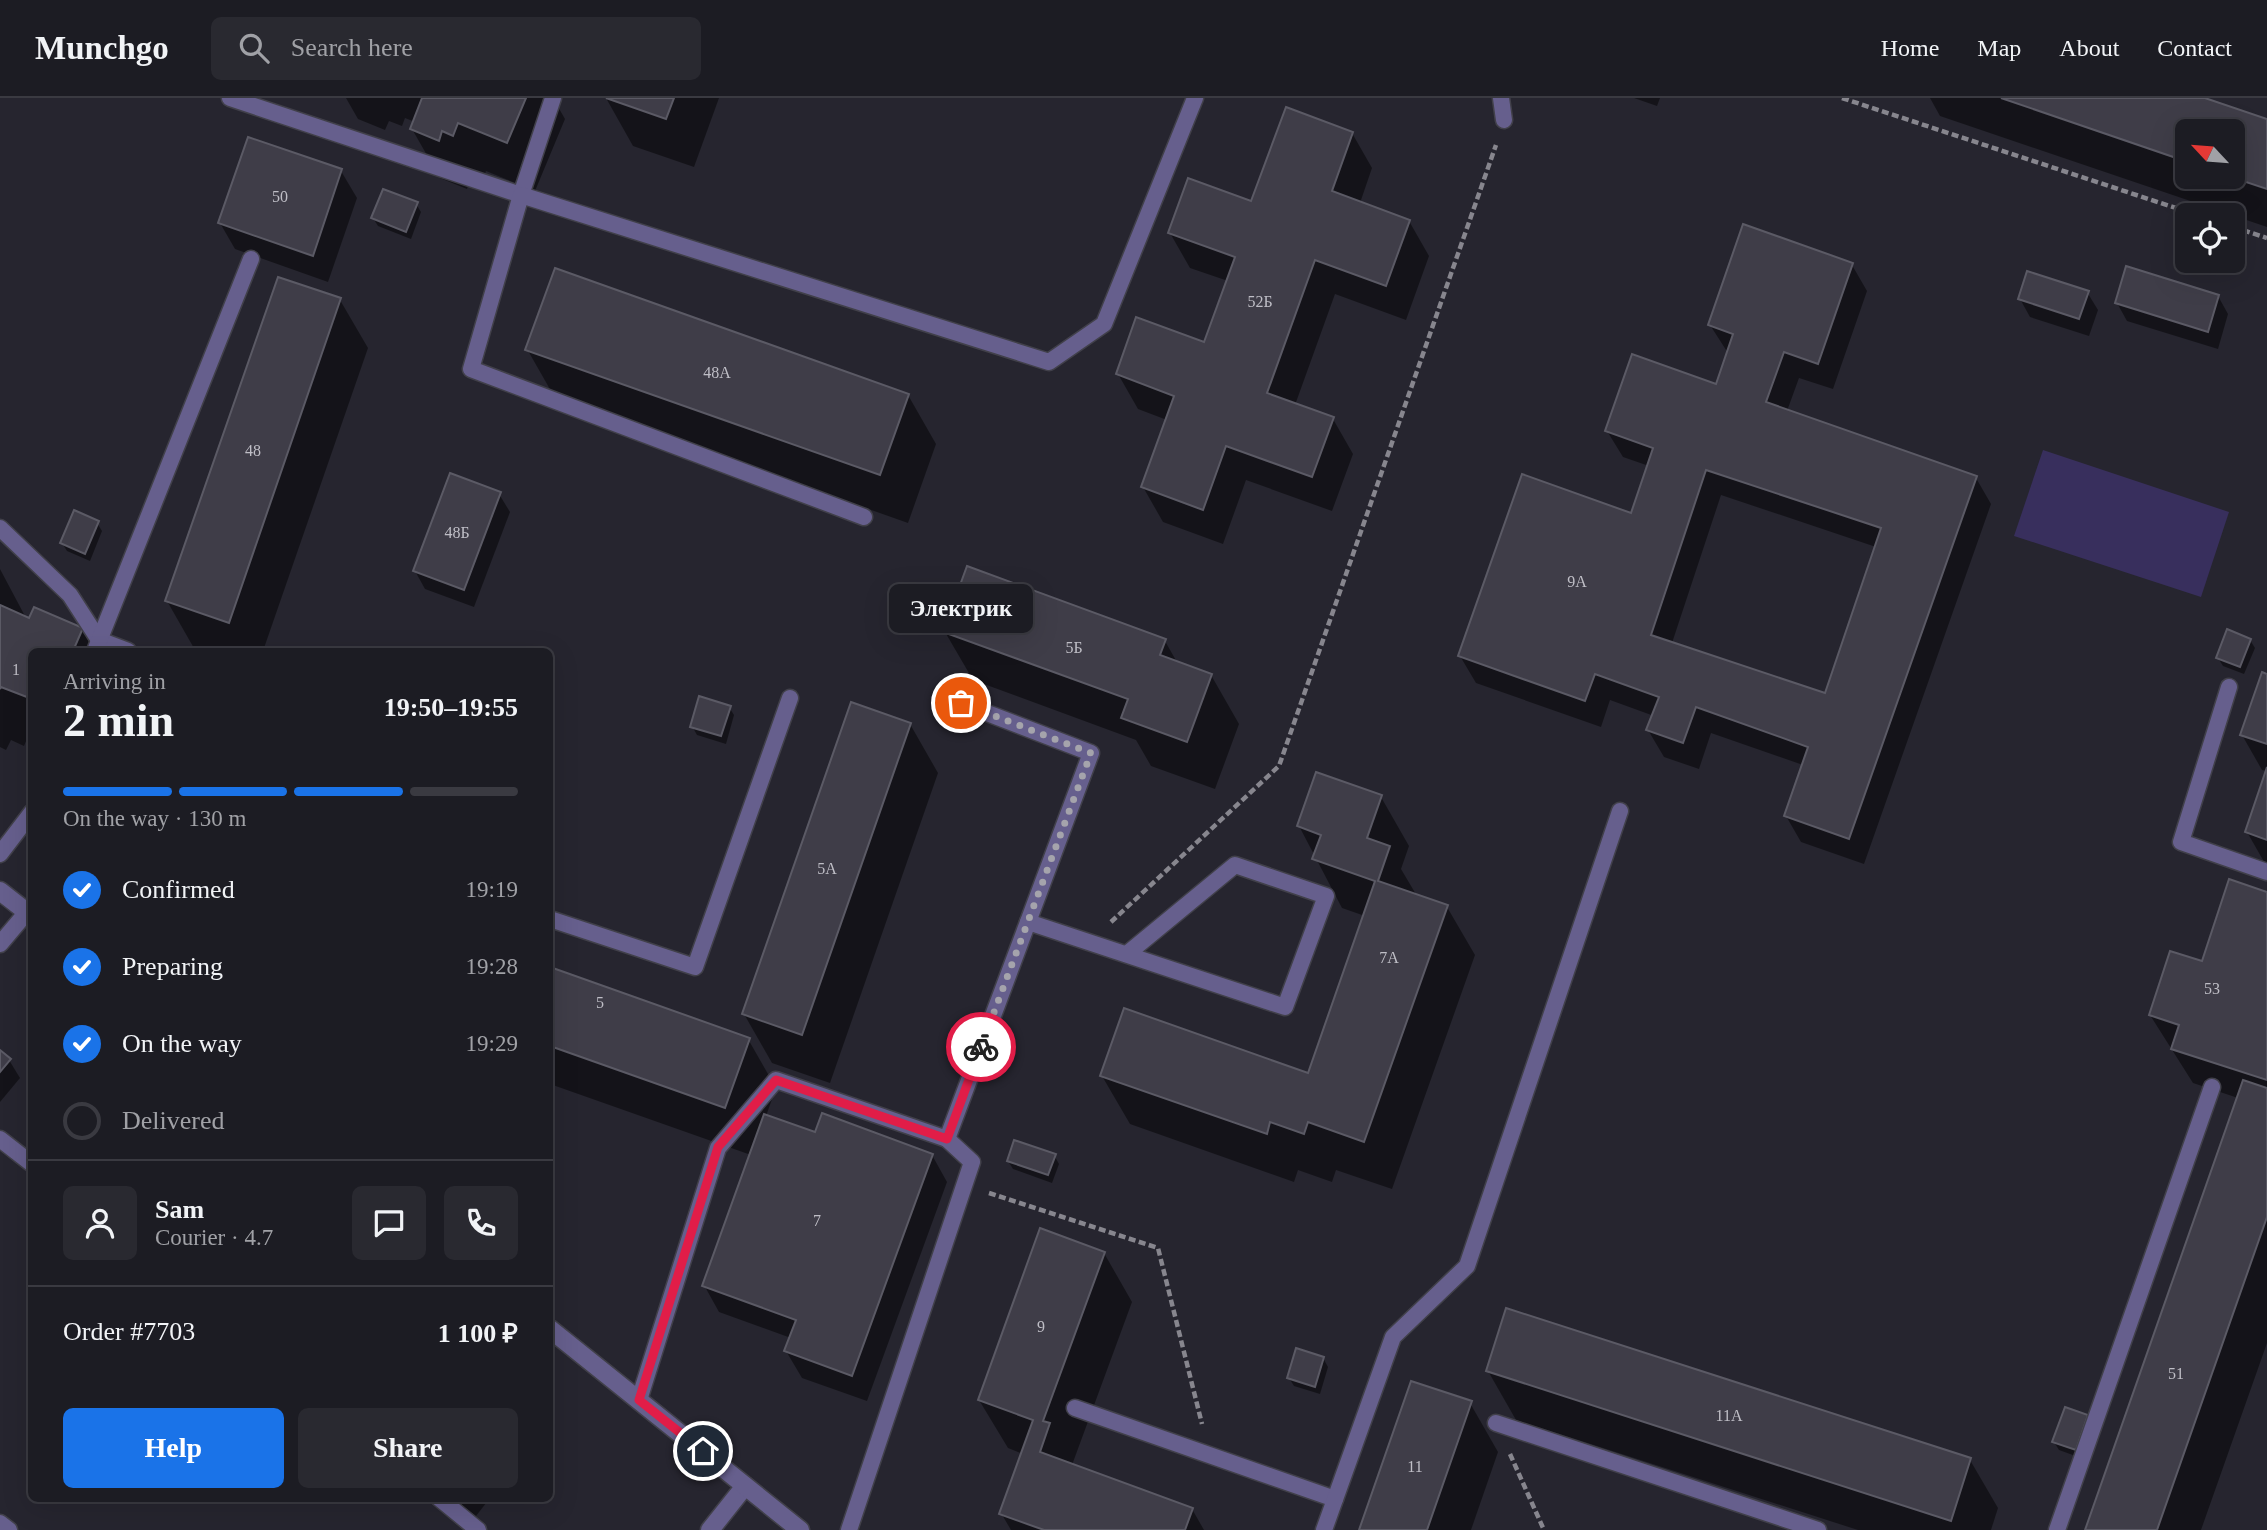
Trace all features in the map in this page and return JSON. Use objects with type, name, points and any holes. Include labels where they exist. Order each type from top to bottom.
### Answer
[{"type":"street","points":[[0,891],[28,913]]},
{"type":"street","points":[[553,1331],[800,1530]]},
{"type":"street","points":[[710,1530],[745,1486]]},
{"type":"lane","points":[[230,98],[521,195],[1049,362],[1104,324],[1195,98]]},
{"type":"lane","points":[[553,98],[521,195],[471,369],[864,517]]},
{"type":"lane","points":[[1501,98],[1504,120]]},
{"type":"lane","points":[[97,645],[251,258]]},
{"type":"lane","points":[[0,528],[70,595],[97,645]]},
{"type":"lane","points":[[2229,687],[2181,842],[2267,872]]},
{"type":"lane","points":[[553,920],[695,967],[790,698]]},
{"type":"lane","points":[[947,1139],[1091,753],[961,703]]},
{"type":"lane","points":[[1324,1530],[1393,1337],[1467,1266],[1620,811]]},
{"type":"lane","points":[[0,853],[28,817]]},
{"type":"lane","points":[[1028,922],[1285,1007],[1326,896],[1235,865],[1127,954]]},
{"type":"lane","points":[[0,944],[28,915]]},
{"type":"lane","points":[[639,1400],[718,1147],[776,1080],[947,1139],[972,1162],[849,1530]]},
{"type":"lane","points":[[2057,1530],[2213,1087]]},
{"type":"lane","points":[[0,1139],[28,1161]]},
{"type":"lane","points":[[1074,1408],[1335,1499]]},
{"type":"lane","points":[[1496,1423],[1818,1530]]},
{"type":"lane","points":[[444,1502],[478,1530]]},
{"type":"lane","points":[[0,1523],[9,1530]]},
{"type":"path","points":[[1842,98],[2175,208]]},
{"type":"path","points":[[1089,941],[1279,766],[1504,120]]},
{"type":"path","points":[[2245,231],[2267,238]]},
{"type":"path","points":[[964,1185],[1158,1248],[1209,1455]]},
{"type":"path","points":[[1496,1423],[1544,1530]]},
{"type":"shaded area","points":[[2043,450],[2229,512],[2201,597],[2014,536]]},
{"type":"building","points":[[422,98],[526,98],[507,143],[458,123],[453,136],[442,131],[439,141],[410,129]]},
{"type":"building","points":[[606,98],[674,98],[666,119]]},
{"type":"building","points":[[2001,98],[2205,98],[2267,119],[2267,189],[2245,182],[2245,119],[2175,119],[2175,158]]},
{"type":"building","points":[[1286,107],[1353,132],[1332,191],[1410,220],[1386,286],[1315,260],[1267,393],[1334,417],[1312,477],[1226,446],[1203,510],[1141,487],[1174,396],[1116,374],[1136,317],[1204,342],[1235,257],[1168,233],[1188,178],[1251,201]]},
{"type":"building","points":[[248,137],[342,169],[313,256],[218,223]]},
{"type":"building","points":[[383,189],[418,202],[406,232],[371,218]]},
{"type":"building","points":[[1743,224],[1853,263],[1818,364],[1784,352],[1766,402],[1977,476],[1849,839],[1784,816],[1808,747],[1696,707],[1683,743],[1646,730],[1659,697],[1595,674],[1585,701],[1458,656],[1522,474],[1631,513],[1653,448],[1605,431],[1632,354],[1716,384],[1733,334],[1708,325]],"holes":[[[1706,470],[1881,528],[1825,693],[1651,635]]]},
{"type":"building","points":[[2126,266],[2219,295],[2208,332],[2115,303]]},
{"type":"building","points":[[555,268],[909,394],[880,475],[525,350]]},
{"type":"building","points":[[2027,271],[2089,291],[2079,319],[2018,299]]},
{"type":"building","points":[[278,277],[341,298],[229,623],[165,601]]},
{"type":"building","points":[[450,473],[501,492],[464,590],[413,571]]},
{"type":"building","points":[[74,510],[99,521],[85,554],[60,543]]},
{"type":"building","points":[[967,566],[1166,639],[1160,655],[1212,674],[1187,742],[1121,718],[1128,699],[943,632]]},
{"type":"building","points":[[0,605],[29,618],[34,607],[83,628],[74,648],[28,648],[28,697],[1,687],[0,689]]},
{"type":"building","points":[[2227,629],[2251,639],[2240,667],[2216,658]]},
{"type":"building","points":[[2262,672],[2267,674],[2267,744],[2240,735]]},
{"type":"building","points":[[699,696],[731,706],[721,736],[690,727]]},
{"type":"building","points":[[851,702],[911,723],[802,1035],[742,1014]]},
{"type":"building","points":[[2267,767],[2267,840],[2245,832]]},
{"type":"building","points":[[1316,772],[1382,795],[1367,838],[1390,846],[1378,881],[1448,905],[1364,1142],[1308,1122],[1304,1134],[1270,1122],[1267,1134],[1100,1076],[1124,1008],[1308,1073],[1375,881],[1312,859],[1321,835],[1297,826]]},
{"type":"building","points":[[2229,879],[2267,892],[2267,1080],[2171,1049],[2179,1025],[2149,1015],[2170,951],[2202,961]]},
{"type":"building","points":[[553,968],[750,1038],[725,1108],[553,1047]]},
{"type":"building","points":[[0,1050],[11,1059],[0,1072]]},
{"type":"building","points":[[2243,1080],[2267,1088],[2267,1217],[2157,1530],[2085,1530]]},
{"type":"building","points":[[822,1113],[933,1154],[852,1376],[784,1351],[796,1320],[702,1286],[764,1114],[815,1132]]},
{"type":"building","points":[[1014,1140],[1056,1154],[1048,1175],[1007,1161]]},
{"type":"building","points":[[1040,1228],[1105,1252],[1043,1421],[1050,1423],[1040,1452],[1193,1508],[1185,1530],[1044,1530],[999,1514],[1033,1420],[978,1400]]},
{"type":"building","points":[[1506,1308],[1971,1458],[1951,1521],[1486,1371]]},
{"type":"building","points":[[1296,1348],[1324,1357],[1315,1387],[1287,1378]]},
{"type":"building","points":[[1411,1381],[1472,1401],[1427,1530],[1359,1530]]},
{"type":"building","points":[[2065,1407],[2088,1415],[2076,1450],[2052,1442]]},
{"type":"way so far","points":[[961,703],[1091,753],[981,1047]]},
{"type":"place","name":"Электрик","points":[[961,703]]},
{"type":"route","points":[[703,1451],[639,1400],[718,1147],[776,1080],[947,1139],[981,1047]]}]
